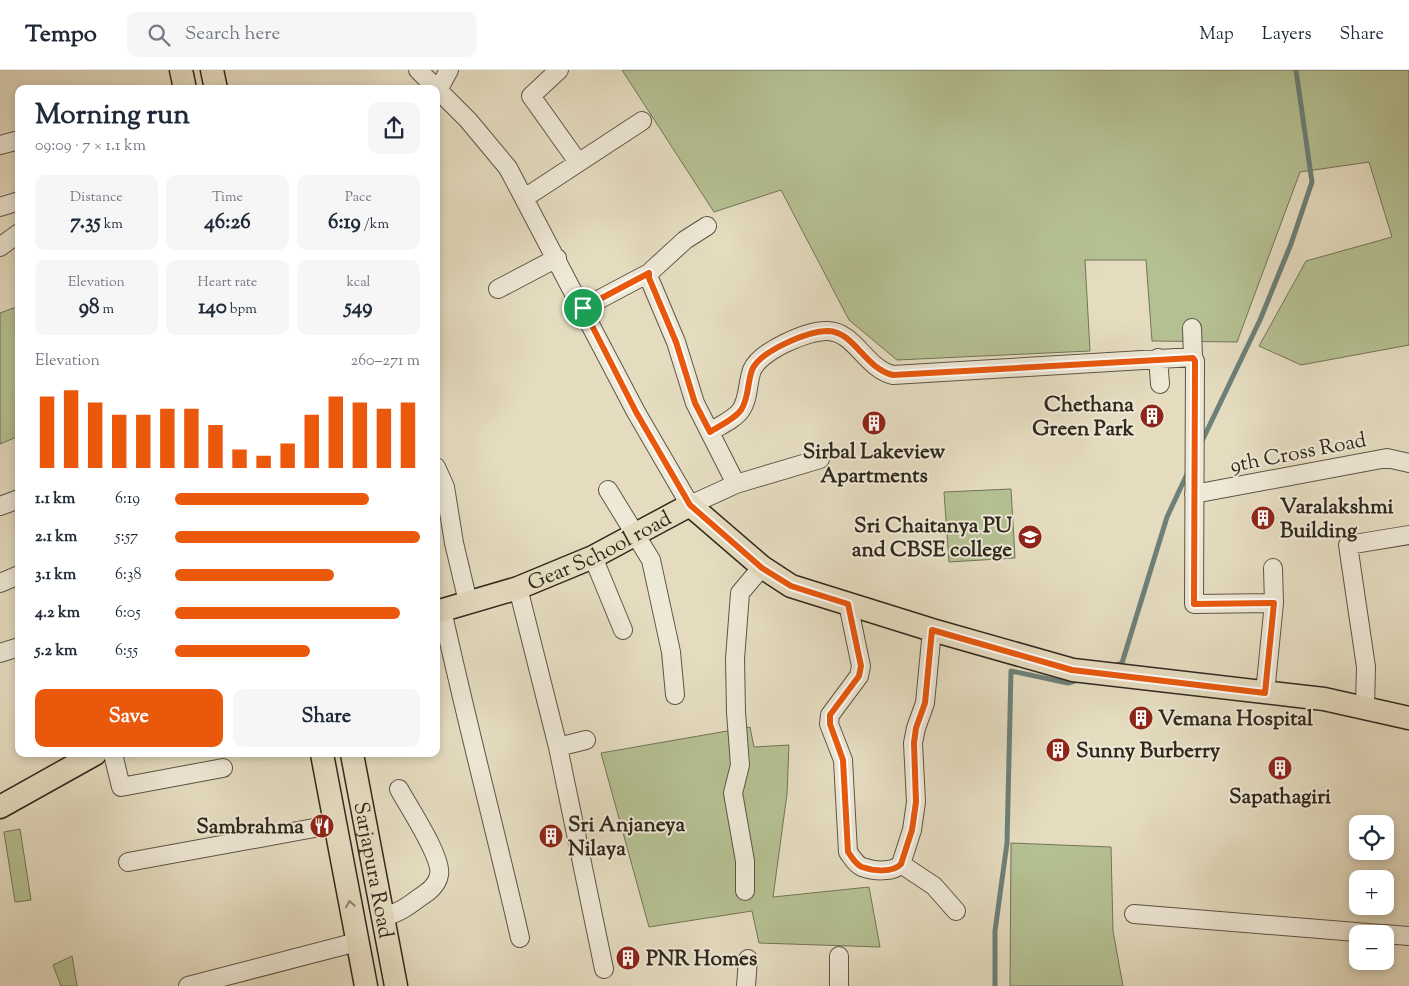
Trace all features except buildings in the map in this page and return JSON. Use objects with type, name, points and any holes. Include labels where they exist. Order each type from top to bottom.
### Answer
[{"type":"main road","points":[[181,70],[184,85]]},
{"type":"main road","points":[[212,70],[215,85]]},
{"type":"main road","name":"Gear School road","points":[[440,611],[518,588],[593,557],[690,505],[762,568],[791,586],[932,630],[1072,670],[1324,699],[1409,718]]},
{"type":"main road","points":[[0,807],[91,757]]},
{"type":"main road","name":"Sarjapura Road","points":[[323,757],[366,986]]},
{"type":"main road","name":"Sarjapura Road","points":[[353,757],[396,986]]},
{"type":"street","points":[[418,70],[431,85]]},
{"type":"street","points":[[440,89],[449,70]]},
{"type":"street","points":[[559,70],[532,96],[578,162]]},
{"type":"street","points":[[440,95],[508,168],[526,197],[636,412],[690,505],[736,484],[820,459]]},
{"type":"street","points":[[526,197],[642,121]]},
{"type":"street","points":[[0,146],[15,141]]},
{"type":"street","points":[[0,206],[15,202]]},
{"type":"street","points":[[583,308],[649,273],[685,240],[707,226]]},
{"type":"street","points":[[0,246],[15,236]]},
{"type":"street","points":[[498,289],[557,258]]},
{"type":"street","points":[[649,273],[649,278],[676,342],[695,403],[736,484]]},
{"type":"street","points":[[1192,328],[1193,358],[1195,361],[1194,604],[1274,603]]},
{"type":"street","points":[[710,432],[740,412],[746,401],[753,369],[762,359],[784,344],[828,331],[845,336],[881,372],[893,375],[1158,358],[1193,358]]},
{"type":"street","points":[[1158,358],[1160,384]]},
{"type":"street","name":"9th Cross Road","points":[[1194,494],[1387,458],[1409,463]]},
{"type":"street","points":[[440,475],[445,486],[454,543],[468,602]]},
{"type":"street","points":[[608,490],[651,560],[671,652],[675,695]]},
{"type":"street","points":[[0,506],[15,500]]},
{"type":"street","points":[[1365,708],[1366,667],[1348,545],[1409,534]]},
{"type":"street","points":[[593,557],[623,630]]},
{"type":"street","points":[[746,891],[745,861],[733,793],[740,765],[735,659],[740,593],[762,568]]},
{"type":"street","points":[[1265,693],[1274,603],[1273,568]]},
{"type":"street","points":[[0,582],[15,576]]},
{"type":"street","points":[[518,588],[558,747],[604,969]]},
{"type":"street","points":[[848,604],[861,666],[859,676],[830,715],[830,724],[843,760],[848,852],[853,860],[862,867],[893,870],[901,864],[912,830],[916,802],[914,743],[916,728],[925,703],[932,630]]},
{"type":"street","points":[[440,615],[466,721],[487,793],[520,938]]},
{"type":"street","points":[[0,653],[15,648]]},
{"type":"street","points":[[558,747],[586,740]]},
{"type":"street","points":[[114,757],[121,787],[223,768]]},
{"type":"street","points":[[382,917],[398,914],[428,892],[439,876],[440,867],[436,854],[399,789]]},
{"type":"street","points":[[128,862],[336,824]]},
{"type":"street","points":[[901,864],[934,886],[956,911]]},
{"type":"street","points":[[1134,914],[1349,931]]},
{"type":"street","points":[[1394,935],[1409,936]]},
{"type":"street","points":[[188,986],[357,942]]},
{"type":"street","points":[[839,956],[839,986]]},
{"type":"street","points":[[746,986],[748,959]]},
{"type":"green space","points":[[622,70],[1409,70],[1409,345],[1301,365],[1259,346],[1306,261],[1392,237],[1369,162],[1300,172],[1237,342],[1152,341],[1146,260],[1085,260],[1090,351],[897,360],[849,320],[781,190],[714,212]]},
{"type":"green space","points":[[15,307],[15,438],[0,444],[0,313]]},
{"type":"green space","points":[[1011,489],[1015,558],[949,562],[944,492]]},
{"type":"green space","points":[[750,727],[754,747],[789,745],[787,794],[773,897],[869,887],[880,947],[759,943],[752,911],[649,927],[601,753]]},
{"type":"green space","points":[[20,829],[31,900],[15,902],[4,832]]},
{"type":"green space","points":[[1011,843],[1111,847],[1113,931],[1123,986],[1010,986]]},
{"type":"green space","points":[[72,956],[77,986],[61,986],[53,965]]},
{"type":"waterway","points":[[1202,441],[1260,320],[1291,244],[1312,182],[1296,70]]},
{"type":"waterway","points":[[1114,666],[1122,663],[1167,517],[1188,472]]},
{"type":"waterway","points":[[995,986],[995,931],[1007,843],[1011,671],[1068,683],[1078,680]]},
{"type":"place","name":"Chethana Green Park","points":[[1152,416]]},
{"type":"place","name":"Sirbal Lakeview Apartments","points":[[874,423]]},
{"type":"place","name":"Varalakshmi Building","points":[[1263,518]]},
{"type":"place","name":"Sri Chaitanya PU and CBSE college","points":[[1030,537]]},
{"type":"place","name":"Vemana Hospital","points":[[1141,718]]},
{"type":"place","name":"Sunny Burberry","points":[[1058,750]]},
{"type":"place","name":"Sapathagiri","points":[[1280,768]]},
{"type":"place","name":"Sambrahma","points":[[322,826]]},
{"type":"place","name":"Sri Anjaneya Nilaya","points":[[551,836]]},
{"type":"place","name":"PNR Homes","points":[[628,958]]},
{"type":"route","points":[[649,273],[649,278],[676,342],[695,403],[710,432],[740,412],[746,401],[753,369],[762,359],[784,344],[828,331],[845,336],[881,372],[893,375],[1010,369],[1188,356],[1193,358],[1195,361],[1194,604],[1274,603],[1265,693],[1072,670],[932,630],[925,703],[916,728],[914,743],[916,802],[912,830],[898,868],[884,870],[862,867],[853,860],[848,852],[843,760],[830,724],[830,715],[834,706],[859,676],[861,666],[848,604],[791,586],[762,568],[690,505],[636,412],[583,308],[649,273]]}]
